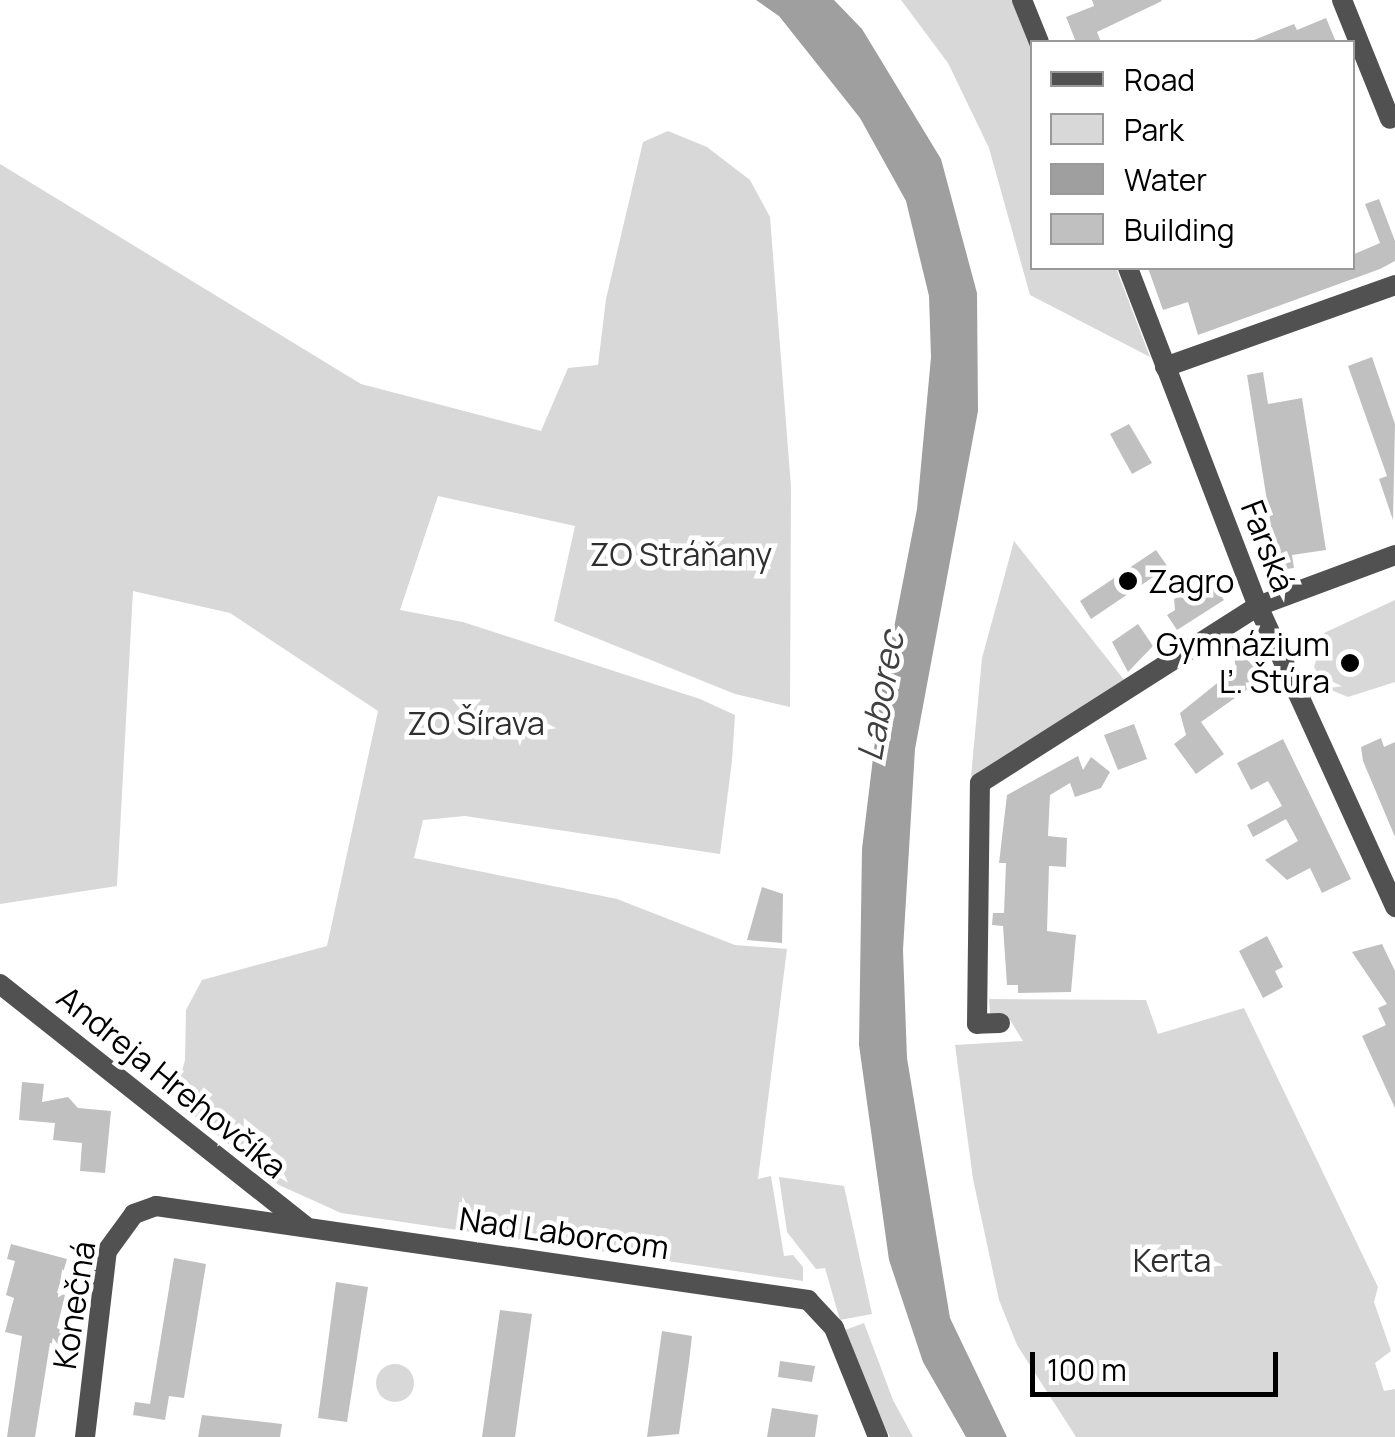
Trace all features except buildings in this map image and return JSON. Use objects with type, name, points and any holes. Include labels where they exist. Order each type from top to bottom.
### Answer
[{"type":"street","points":[[1342,0],[1353,40]]},
{"type":"street","points":[[1021,1],[1036,37]]},
{"type":"street","points":[[1358,58],[1390,119]]},
{"type":"street","name":"Farská","points":[[1129,270],[1258,606],[1395,907]]},
{"type":"street","points":[[1166,367],[1395,285]]},
{"type":"street","points":[[1000,1023],[977,1024],[980,783],[1258,606],[1395,555]]},
{"type":"street","name":"Andreja Hrehovčíka","points":[[0,984],[306,1227]]},
{"type":"street","name":"Nad Laborcom","points":[[156,1206],[808,1300],[834,1328],[878,1437]]},
{"type":"street","name":"Konečná","points":[[85,1437],[107,1251],[134,1214],[156,1206]]},
{"type":"green space","points":[[901,0],[1014,0],[1030,42],[1030,270],[1117,270],[1150,357],[1030,295],[989,148],[948,63]]},
{"type":"green space","points":[[668,131],[707,147],[750,180],[770,217],[791,487],[790,707],[735,694],[554,621],[575,526],[438,496],[400,610],[463,622],[700,699],[735,715],[732,761],[720,854],[465,816],[423,820],[414,858],[617,899],[735,945],[787,949],[758,1179],[771,1176],[784,1256],[793,1255],[803,1267],[803,1281],[341,1213],[279,1185],[174,1100],[185,1060],[186,1010],[202,980],[327,946],[378,711],[230,613],[133,591],[117,886],[0,904],[0,164],[361,384],[541,431],[568,368],[598,365],[606,299],[643,142]]},
{"type":"green space","points":[[1014,541],[1125,681],[971,777],[982,658]]},
{"type":"green space","points":[[1395,600],[1395,682],[1348,697],[1326,688],[1314,667],[1324,633]]},
{"type":"green space","name":"Kerta","points":[[989,999],[1146,1000],[1158,1034],[1244,1008],[1378,1287],[1374,1302],[1391,1351],[1375,1363],[1384,1391],[1395,1389],[1395,1437],[1076,1437],[1017,1345],[999,1300],[973,1179],[955,1045],[1023,1041],[1010,1020],[990,1013]]},
{"type":"green space","points":[[779,1177],[844,1186],[872,1314],[840,1320],[825,1268],[816,1269],[787,1232]]},
{"type":"green space","points":[[864,1323],[893,1400],[913,1437],[890,1437],[871,1401],[845,1330]]},
{"type":"green space","points":[[395,1364],[408,1370],[414,1383],[408,1396],[395,1402],[382,1396],[376,1383],[382,1370]]},
{"type":"water","points":[[756,0],[834,0],[862,29],[941,159],[977,293],[978,411],[915,749],[903,950],[907,1058],[950,1318],[1007,1437],[966,1437],[923,1362],[889,1260],[859,1045],[862,849],[880,700],[917,509],[931,357],[929,296],[906,201],[860,118],[779,16]]},
{"type":"place","name":"Zagro","points":[[1128,581]]},
{"type":"place","name":"Gymnázium Ľ. Štúra","points":[[1350,663]]},
{"type":"park label","name":"ZO Stráňany","points":[[681,554]]},
{"type":"park label","name":"ZO Šírava","points":[[476,723]]},
{"type":"water label","name":"Laborec","points":[[880,696]]}]
